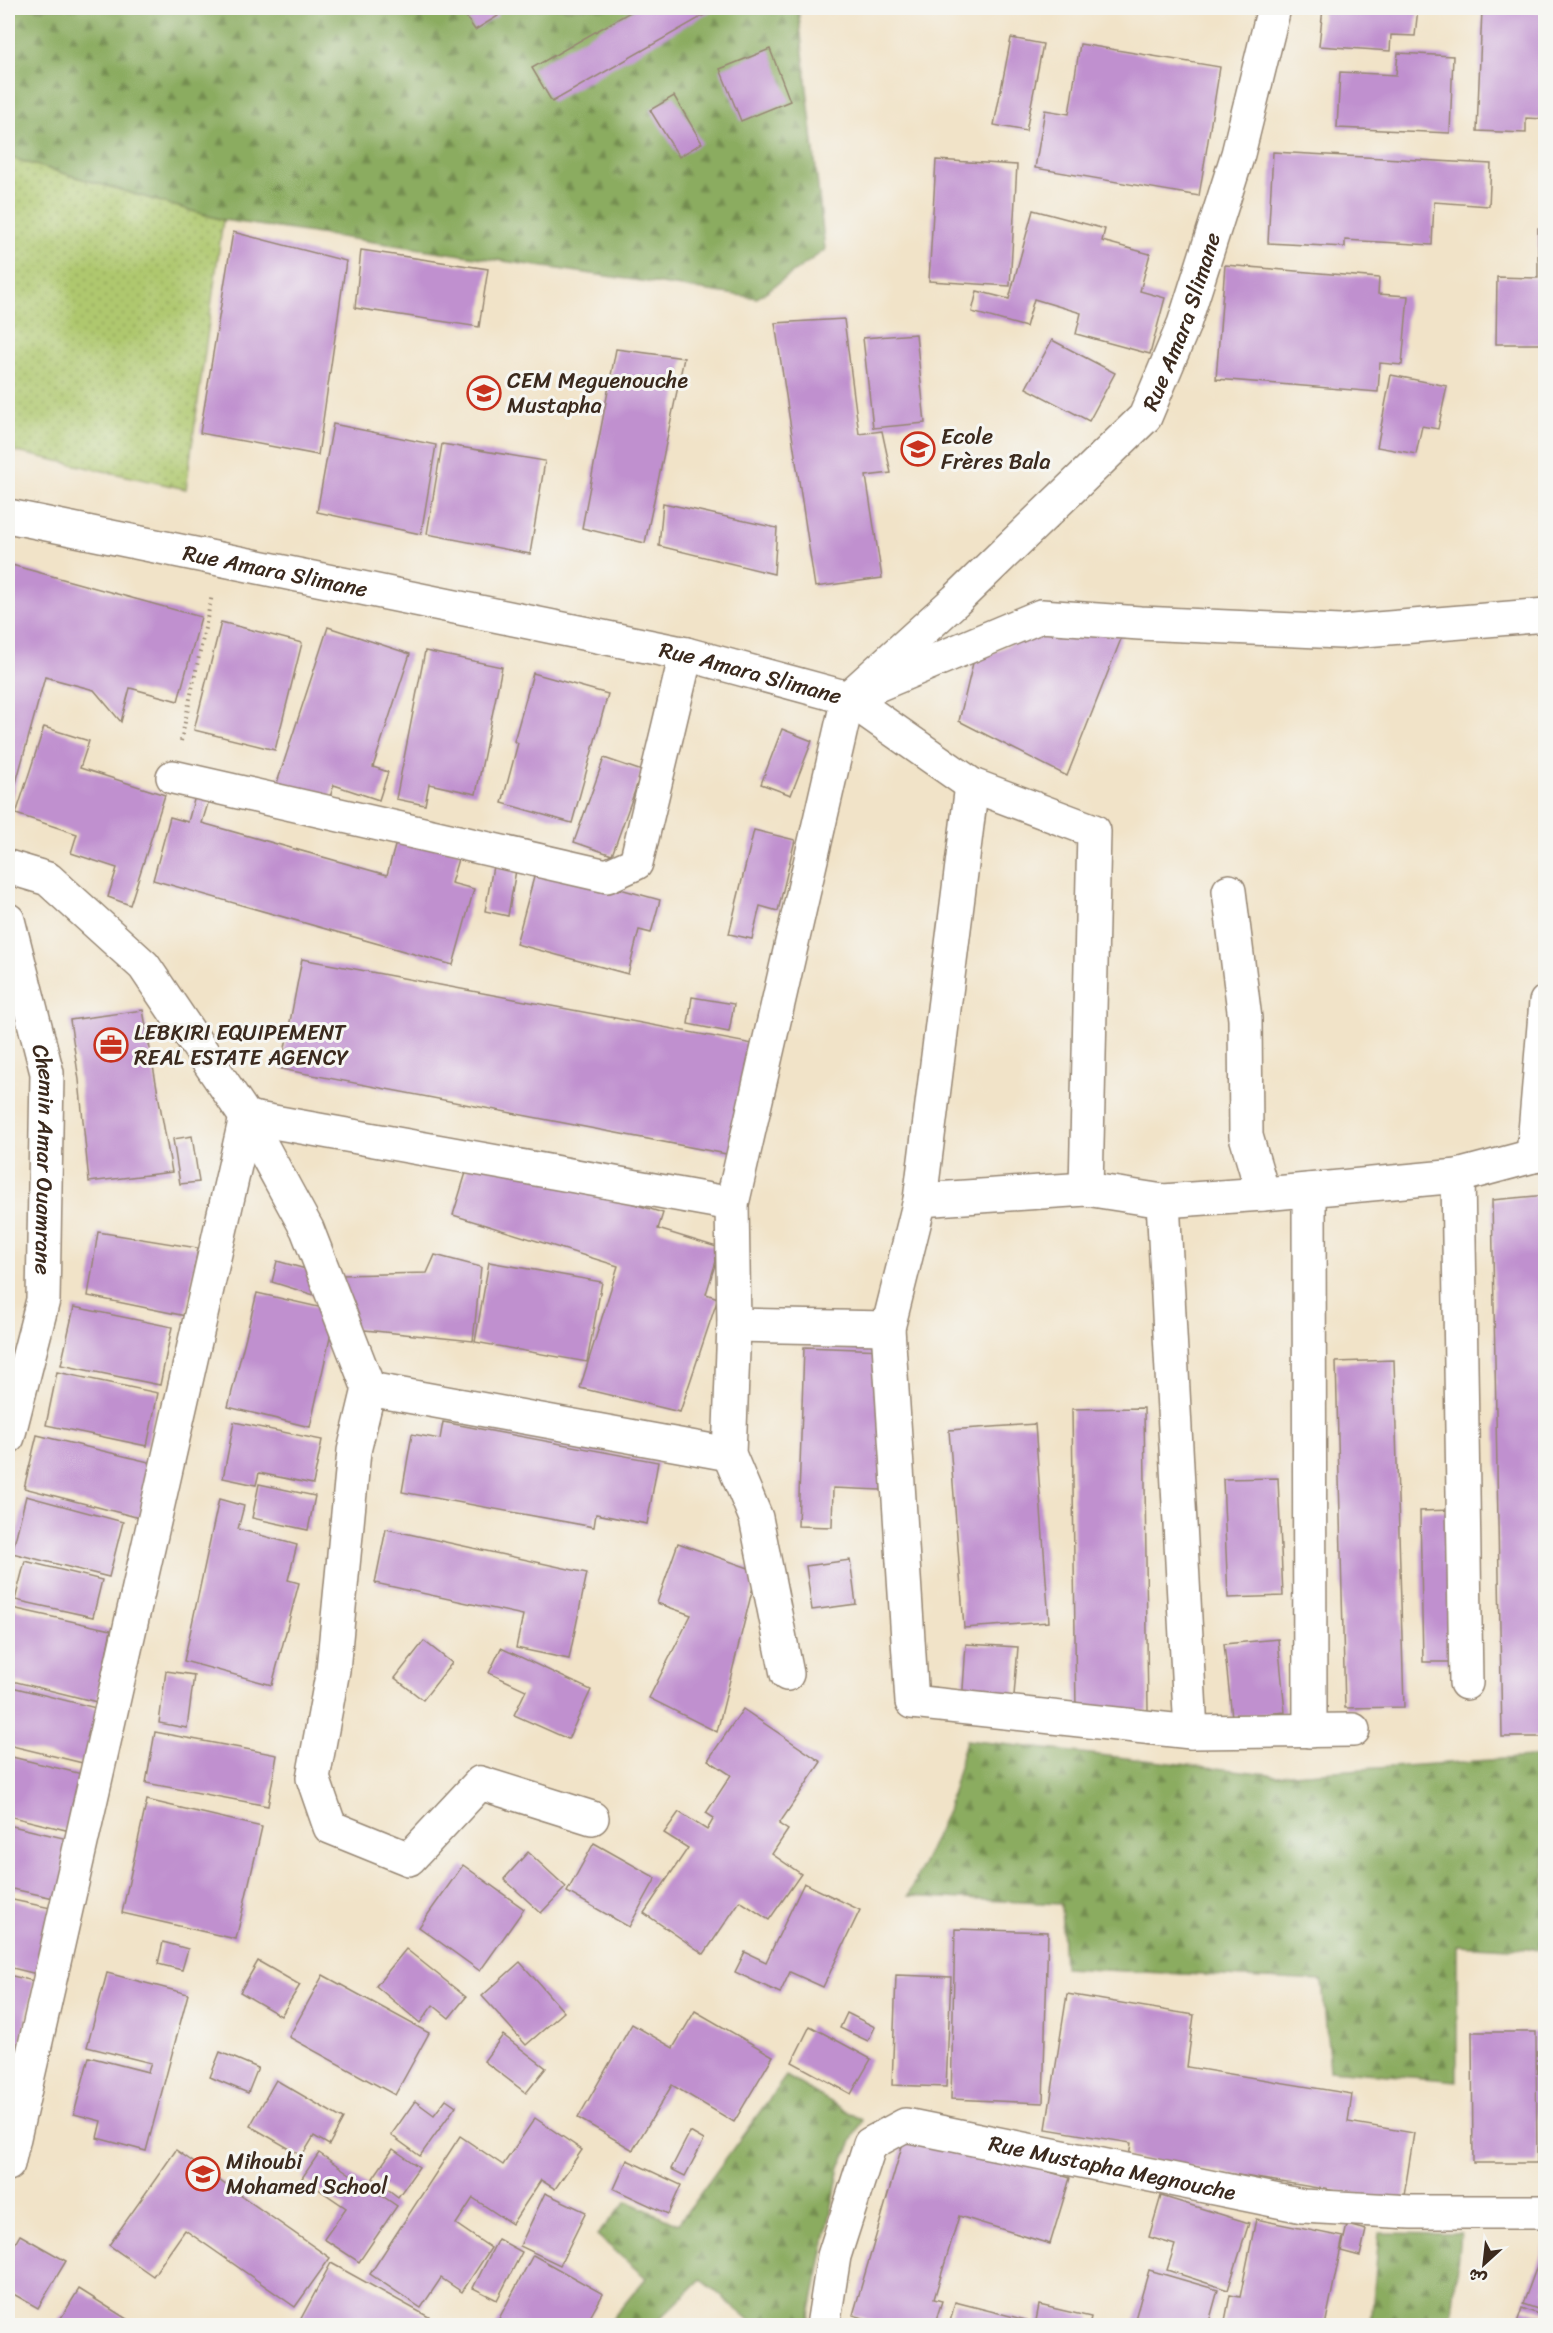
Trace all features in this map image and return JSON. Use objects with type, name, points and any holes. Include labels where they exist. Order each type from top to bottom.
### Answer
[{"type":"street","name":"Rue Amara Slimane","points":[[8,516],[686,654],[848,698],[956,600],[1145,417],[1184,324],[1238,154],[1274,8]]},
{"type":"street","points":[[848,698],[1041,616],[1340,632],[1545,615]]},
{"type":"street","points":[[173,777],[607,876],[636,863],[686,654]]},
{"type":"street","points":[[848,698],[972,785],[1094,831],[1086,1189]]},
{"type":"street","points":[[787,1674],[756,1518],[729,1454],[734,1325],[732,1204],[848,698]]},
{"type":"street","points":[[972,785],[920,1200],[888,1328],[912,1702],[1191,1732],[1353,1730]]},
{"type":"street","points":[[8,867],[48,879],[144,966],[246,1118],[307,1229],[369,1389],[354,1451],[333,1670],[313,1778],[330,1827],[409,1859],[480,1783],[592,1818]]},
{"type":"street","points":[[1229,891],[1245,1019],[1246,1136],[1263,1194]]},
{"type":"street","name":"Chemin Amar Ouamrane","points":[[8,920],[47,1073],[43,1300],[8,1437]]},
{"type":"street","points":[[920,1200],[1086,1189],[1163,1201],[1263,1194],[1458,1176],[1539,1155],[1545,1002]]},
{"type":"street","points":[[246,1118],[732,1204]]},
{"type":"street","points":[[8,2164],[246,1118]]},
{"type":"street","points":[[1458,1176],[1466,1683]]},
{"type":"street","points":[[1309,1190],[1310,1731]]},
{"type":"street","points":[[1163,1201],[1191,1732]]},
{"type":"street","points":[[734,1325],[888,1328]]},
{"type":"street","points":[[369,1389],[729,1454]]},
{"type":"street","name":"Rue Mustapha Megnouche","points":[[823,2325],[834,2256],[870,2144],[905,2125],[1303,2206],[1411,2212],[1545,2212]]},
{"type":"path","points":[[173,777],[219,559]]},
{"type":"green space","points":[[8,8],[798,8],[825,250],[757,298],[223,220],[8,157]]},
{"type":"green space","points":[[8,157],[223,220],[186,489],[8,450]]},
{"type":"green space","points":[[966,1740],[1278,1775],[1545,1756],[1545,1950],[1457,1945],[1457,2081],[1330,2070],[1322,1981],[1064,1968],[1061,1904],[908,1896],[947,1811]]},
{"type":"green space","points":[[786,2076],[862,2120],[840,2167],[808,2325],[755,2325],[701,2279],[654,2325],[607,2325],[646,2278],[597,2235],[627,2201],[678,2224]]},
{"type":"green space","points":[[1379,2233],[1460,2234],[1451,2325],[1371,2325]]},
{"type":"building","points":[[460,8],[493,8],[498,16],[475,30]]},
{"type":"building","points":[[637,8],[717,8],[552,102],[532,68]]},
{"type":"building","points":[[1323,8],[1418,8],[1415,36],[1391,35],[1390,51],[1319,46]]},
{"type":"building","points":[[1482,9],[1546,12],[1546,119],[1526,118],[1526,133],[1477,131]]},
{"type":"building","points":[[1011,38],[1043,44],[1026,131],[994,125]]},
{"type":"building","points":[[1080,44],[1220,67],[1199,196],[1035,168],[1045,110],[1069,114]]},
{"type":"building","points":[[770,49],[790,101],[741,121],[720,69]]},
{"type":"building","points":[[1398,53],[1453,56],[1450,133],[1337,128],[1340,72],[1396,75]]},
{"type":"building","points":[[674,96],[702,143],[679,157],[650,110]]},
{"type":"building","points":[[1273,152],[1491,164],[1489,206],[1434,202],[1432,245],[1345,240],[1345,247],[1268,243]]},
{"type":"building","points":[[936,160],[1017,165],[1010,286],[929,281]]},
{"type":"building","points":[[1033,210],[1105,229],[1102,241],[1150,254],[1140,291],[1165,298],[1150,354],[1076,334],[1081,313],[1034,299],[1026,327],[972,312],[977,291],[1009,299]]},
{"type":"building","points":[[1538,228],[1546,228],[1546,344],[1496,344],[1497,277],[1538,278]]},
{"type":"building","points":[[233,232],[346,261],[318,455],[200,433]]},
{"type":"building","points":[[361,250],[488,269],[479,327],[355,308]]},
{"type":"building","points":[[1225,265],[1379,278],[1378,294],[1408,296],[1402,365],[1380,363],[1378,392],[1216,379]]},
{"type":"building","points":[[844,319],[859,434],[882,431],[891,473],[866,476],[882,578],[815,587],[775,323]]},
{"type":"building","points":[[916,334],[925,423],[873,428],[863,338]]},
{"type":"building","points":[[1052,340],[1115,373],[1089,421],[1026,388]]},
{"type":"building","points":[[616,349],[684,358],[645,543],[582,528]]},
{"type":"building","points":[[1391,375],[1447,386],[1438,429],[1422,426],[1416,454],[1377,447]]},
{"type":"building","points":[[333,424],[436,445],[421,534],[317,512]]},
{"type":"building","points":[[442,444],[545,461],[530,554],[427,534]]},
{"type":"building","points":[[663,503],[777,528],[774,574],[659,546]]},
{"type":"building","points":[[8,564],[201,617],[178,701],[130,688],[121,722],[94,690],[45,677],[8,812]]},
{"type":"building","points":[[221,622],[302,643],[275,750],[194,730]]},
{"type":"building","points":[[328,627],[410,654],[373,767],[388,772],[379,800],[334,785],[329,800],[277,783]]},
{"type":"building","points":[[1040,629],[1123,634],[1067,776],[959,721],[973,663]]},
{"type":"building","points":[[425,651],[502,667],[476,794],[429,784],[425,805],[396,799]]},
{"type":"building","points":[[533,673],[608,694],[572,823],[502,803],[518,743],[514,741]]},
{"type":"building","points":[[44,727],[89,741],[80,768],[165,795],[130,905],[108,897],[117,868],[71,853],[77,834],[16,814]]},
{"type":"building","points":[[782,729],[812,741],[791,795],[761,784]]},
{"type":"building","points":[[604,758],[642,771],[612,855],[574,842]]},
{"type":"building","points":[[195,796],[209,800],[202,823],[387,875],[398,835],[460,852],[451,883],[474,889],[453,965],[153,880],[170,817],[188,822]]},
{"type":"building","points":[[754,830],[795,840],[778,911],[760,906],[752,939],[729,934]]},
{"type":"building","points":[[493,866],[516,870],[508,916],[485,911]]},
{"type":"building","points":[[537,866],[660,900],[651,933],[639,930],[628,974],[516,944]]},
{"type":"building","points":[[302,959],[753,1044],[732,1155],[281,1069]]},
{"type":"building","points":[[692,997],[734,1004],[729,1032],[688,1024]]},
{"type":"building","points":[[143,1010],[172,1172],[89,1182],[79,1080],[70,1020]]},
{"type":"building","points":[[192,1136],[199,1182],[180,1184],[173,1139]]},
{"type":"building","points":[[472,1153],[663,1213],[658,1229],[720,1248],[706,1294],[718,1298],[680,1412],[580,1388],[618,1266],[453,1215]]},
{"type":"building","points":[[1546,1195],[1546,1737],[1502,1737],[1492,1200]]},
{"type":"building","points":[[98,1232],[198,1248],[186,1316],[88,1296]]},
{"type":"building","points":[[435,1255],[481,1267],[473,1341],[355,1329],[342,1275],[427,1273]]},
{"type":"building","points":[[277,1261],[320,1273],[314,1295],[272,1282]]},
{"type":"building","points":[[489,1262],[602,1282],[587,1362],[475,1342]]},
{"type":"building","points":[[257,1293],[336,1311],[310,1427],[228,1407]]},
{"type":"building","points":[[74,1307],[172,1327],[160,1385],[61,1365]]},
{"type":"building","points":[[804,1347],[885,1350],[881,1490],[833,1488],[832,1527],[798,1526]]},
{"type":"building","points":[[1394,1360],[1404,1707],[1345,1708],[1336,1362]]},
{"type":"building","points":[[57,1372],[158,1393],[147,1446],[46,1425]]},
{"type":"building","points":[[1144,1408],[1148,1711],[1076,1711],[1072,1409]]},
{"type":"building","points":[[234,1422],[322,1440],[313,1484],[259,1473],[256,1485],[223,1478]]},
{"type":"building","points":[[443,1422],[658,1462],[647,1524],[596,1514],[594,1527],[402,1492],[412,1434],[440,1439]]},
{"type":"building","points":[[1035,1424],[1049,1622],[964,1628],[949,1430]]},
{"type":"building","points":[[37,1435],[153,1463],[140,1518],[24,1488]]},
{"type":"building","points":[[1278,1478],[1283,1596],[1228,1598],[1223,1479]]},
{"type":"building","points":[[259,1484],[315,1496],[308,1530],[252,1518]]},
{"type":"building","points":[[26,1496],[123,1522],[109,1577],[12,1553]]},
{"type":"building","points":[[219,1499],[244,1506],[238,1529],[297,1545],[288,1580],[299,1583],[272,1685],[184,1661]]},
{"type":"building","points":[[1453,1510],[1456,1662],[1423,1662],[1420,1511]]},
{"type":"building","points":[[386,1529],[587,1573],[569,1659],[516,1648],[523,1615],[375,1583]]},
{"type":"building","points":[[678,1543],[757,1571],[717,1732],[649,1698],[691,1615],[657,1603]]},
{"type":"building","points":[[850,1560],[856,1604],[812,1610],[806,1566]]},
{"type":"building","points":[[25,1561],[102,1580],[93,1617],[15,1600]]},
{"type":"building","points":[[8,1607],[111,1630],[97,1702],[8,1680]]},
{"type":"building","points":[[1278,1639],[1285,1712],[1232,1717],[1224,1644]]},
{"type":"building","points":[[424,1641],[452,1663],[423,1700],[395,1678]]},
{"type":"building","points":[[966,1644],[1018,1647],[1013,1708],[962,1704]]},
{"type":"building","points":[[501,1648],[591,1690],[568,1739],[514,1715],[526,1690],[489,1673]]},
{"type":"building","points":[[166,1671],[194,1675],[187,1728],[159,1723]]},
{"type":"building","points":[[8,1686],[100,1709],[87,1764],[8,1745]]},
{"type":"building","points":[[743,1709],[821,1762],[779,1824],[788,1830],[772,1854],[801,1874],[769,1920],[740,1901],[704,1954],[644,1913],[688,1848],[664,1833],[679,1812],[707,1830],[714,1818],[706,1813],[731,1775],[708,1760]]},
{"type":"building","points":[[155,1732],[277,1755],[268,1806],[146,1783]]},
{"type":"building","points":[[8,1756],[82,1774],[70,1831],[8,1816]]},
{"type":"building","points":[[147,1800],[262,1827],[236,1939],[122,1913]]},
{"type":"building","points":[[8,1825],[76,1841],[63,1900],[8,1888]]},
{"type":"building","points":[[594,1843],[656,1878],[629,1927],[567,1892]]},
{"type":"building","points":[[528,1852],[566,1887],[541,1913],[504,1879]]},
{"type":"building","points":[[463,1865],[524,1909],[480,1971],[419,1927]]},
{"type":"building","points":[[804,1883],[860,1910],[823,1987],[790,1972],[780,1993],[735,1972],[745,1952],[766,1962]]},
{"type":"building","points":[[8,1899],[51,1908],[37,1974],[8,1967]]},
{"type":"building","points":[[955,1929],[1048,1932],[1043,2103],[951,2099]]},
{"type":"building","points":[[163,1942],[188,1949],[182,1970],[158,1964]]},
{"type":"building","points":[[406,1949],[466,1997],[449,2018],[433,2005],[420,2023],[376,1986]]},
{"type":"building","points":[[258,1961],[300,1985],[281,2016],[240,1992]]},
{"type":"building","points":[[520,1962],[564,2012],[526,2045],[482,1996]]},
{"type":"building","points":[[107,1973],[188,1994],[146,2151],[97,2138],[101,2121],[74,2114],[89,2057],[148,2072],[151,2063],[87,2047]]},
{"type":"building","points":[[8,1975],[34,1981],[8,2108]]},
{"type":"building","points":[[323,1975],[429,2033],[395,2095],[289,2037]]},
{"type":"building","points":[[896,1975],[951,1977],[946,2087],[892,2085]]},
{"type":"building","points":[[1067,1994],[1194,2015],[1187,2067],[1352,2094],[1348,2122],[1414,2133],[1403,2202],[1129,2157],[1131,2143],[1046,2129]]},
{"type":"building","points":[[695,2011],[773,2056],[734,2122],[672,2085],[633,2150],[578,2118],[632,2024],[673,2048]]},
{"type":"building","points":[[847,2013],[875,2027],[868,2041],[840,2028]]},
{"type":"building","points":[[810,2026],[871,2059],[851,2094],[792,2062]]},
{"type":"building","points":[[1472,2032],[1536,2032],[1537,2163],[1473,2163]]},
{"type":"building","points":[[503,2035],[546,2068],[526,2093],[484,2061]]},
{"type":"building","points":[[220,2052],[258,2068],[248,2093],[210,2077]]},
{"type":"building","points":[[276,2080],[343,2119],[329,2145],[314,2136],[302,2156],[250,2126]]},
{"type":"building","points":[[446,2099],[456,2106],[420,2156],[391,2135],[415,2101],[434,2115]]},
{"type":"building","points":[[535,2118],[582,2150],[555,2189],[541,2180],[512,2224],[473,2198],[456,2224],[491,2248],[462,2292],[441,2278],[421,2308],[370,2274],[460,2136],[503,2165]]},
{"type":"building","points":[[907,2129],[1070,2178],[1050,2244],[959,2216],[934,2299],[942,2301],[934,2326],[890,2326],[853,2315]]},
{"type":"building","points":[[690,2132],[704,2140],[685,2176],[671,2169]]},
{"type":"building","points":[[393,2149],[419,2167],[398,2197],[373,2178]]},
{"type":"building","points":[[176,2150],[330,2258],[295,2307],[185,2230],[153,2276],[109,2245]]},
{"type":"building","points":[[319,2153],[397,2206],[359,2262],[324,2239],[346,2208],[302,2178]]},
{"type":"building","points":[[627,2160],[681,2185],[668,2214],[614,2189]]},
{"type":"building","points":[[545,2193],[586,2212],[560,2265],[520,2246]]},
{"type":"building","points":[[1161,2196],[1249,2223],[1228,2290],[1167,2270],[1175,2245],[1149,2237]]},
{"type":"building","points":[[1256,2219],[1343,2237],[1325,2326],[1224,2326],[1230,2295],[1240,2297]]},
{"type":"building","points":[[1347,2225],[1366,2230],[1360,2256],[1341,2251]]},
{"type":"building","points":[[20,2235],[66,2261],[38,2308],[8,2291],[8,2256]]},
{"type":"building","points":[[498,2239],[522,2252],[497,2300],[473,2288]]},
{"type":"building","points":[[1546,2242],[1546,2312],[1523,2304]]},
{"type":"building","points":[[533,2255],[603,2294],[585,2326],[495,2326]]},
{"type":"building","points":[[331,2263],[445,2326],[297,2326]]},
{"type":"building","points":[[1149,2270],[1218,2290],[1208,2326],[1133,2326]]},
{"type":"building","points":[[79,2289],[138,2326],[56,2326]]},
{"type":"building","points":[[955,2302],[1030,2321],[1029,2326],[949,2326]]},
{"type":"building","points":[[1039,2305],[1091,2317],[1089,2326],[1035,2326]]},
{"type":"building","points":[[1522,2308],[1546,2317],[1546,2326],[1516,2326]]},
{"type":"place","name":"CEM Meguenouche Mustapha","points":[[484,393]]},
{"type":"place","name":"Ecole Frères Bala","points":[[918,449]]},
{"type":"place","name":"LEBKIRI EQUIPEMENT REAL ESTATE AGENCY","points":[[111,1045]]},
{"type":"place","name":"Mihoubi Mohamed School","points":[[203,2174]]}]
